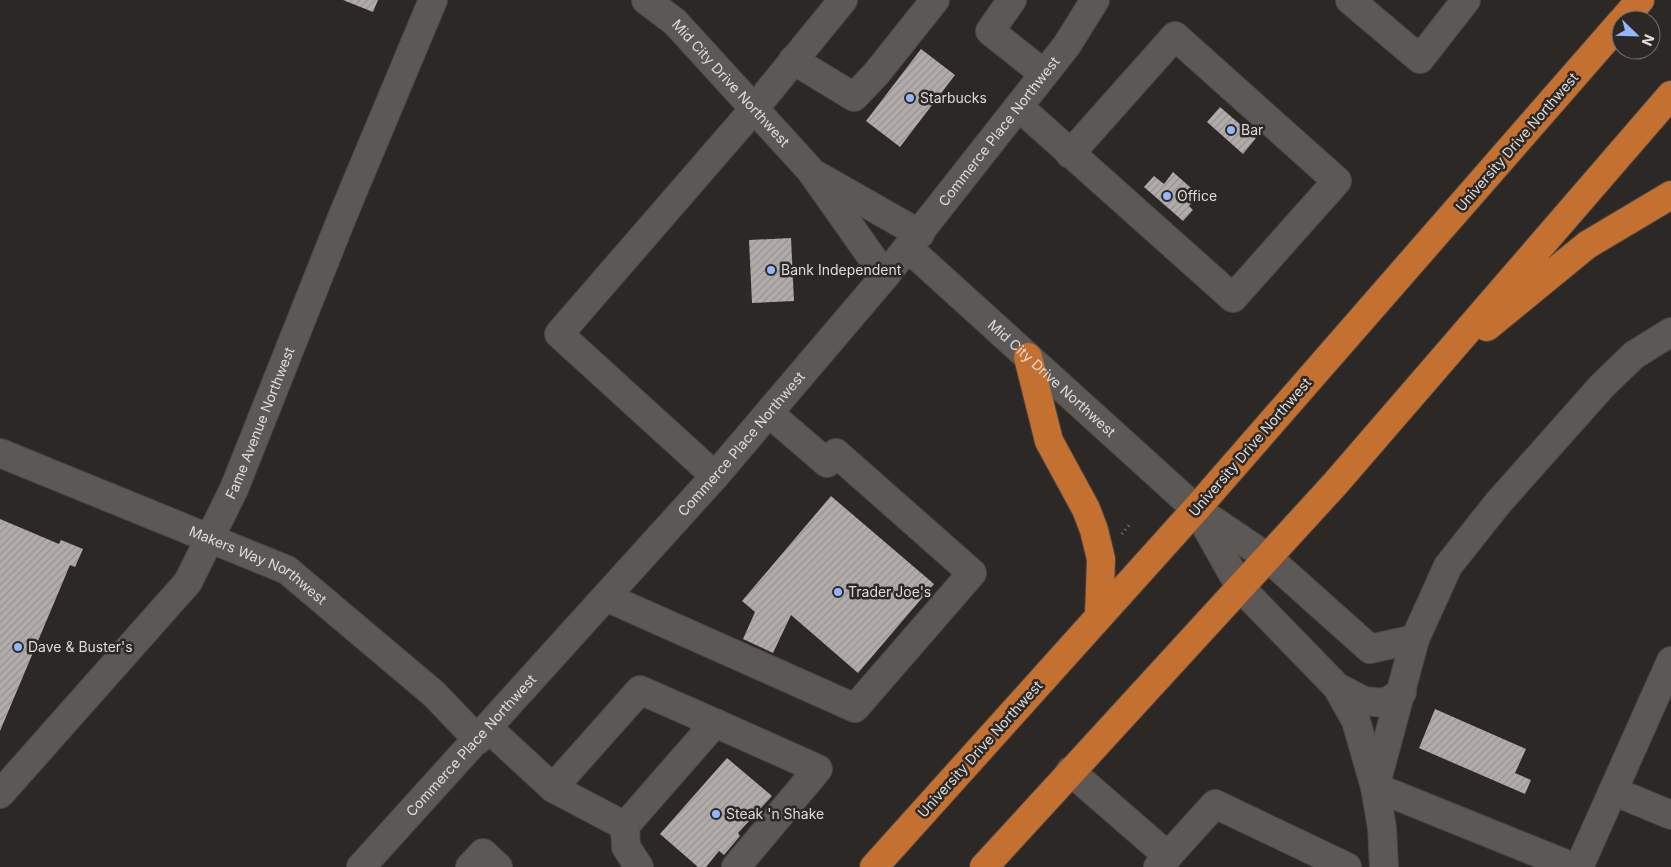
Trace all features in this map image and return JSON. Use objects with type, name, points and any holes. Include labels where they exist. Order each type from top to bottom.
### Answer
[{"type":"highway","name":"University Drive Northwest","points":[[1631,10],[1640,0]]},
{"type":"highway","name":"University Drive Northwest","points":[[874,867],[1196,509],[1611,34]]},
{"type":"highway","points":[[984,867],[1335,484],[1671,95]]},
{"type":"highway","points":[[1431,371],[1587,246],[1671,195]]},
{"type":"highway","points":[[1028,357],[1048,442],[1086,508],[1094,530],[1101,559],[1099,616]]},
{"type":"street","name":"Fame Avenue Northwest","points":[[0,794],[188,582],[234,489],[343,215],[433,0]]},
{"type":"street","name":"Mid City Drive Northwest","points":[[646,0],[675,22],[810,171],[886,276]]},
{"type":"street","points":[[715,476],[559,334],[754,109],[843,0]]},
{"type":"street","points":[[1012,0],[990,30],[1044,74]]},
{"type":"street","name":"Commerce Place Northwest","points":[[361,867],[715,476],[886,276],[1085,20],[1095,0]]},
{"type":"street","points":[[1350,0],[1420,59],[1466,0]]},
{"type":"street","points":[[793,60],[854,97],[876,74],[933,3]]},
{"type":"street","points":[[1019,107],[1070,154],[1232,298],[1337,181],[1175,36],[1070,154]]},
{"type":"street","name":"Mid City Drive Northwest","points":[[810,171],[914,241],[1028,357],[1196,509]]},
{"type":"street","points":[[1375,787],[1415,639],[1448,566],[1498,503],[1602,386],[1634,355],[1671,332]]},
{"type":"street","points":[[606,597],[855,708],[972,573],[836,453],[827,463],[769,413]]},
{"type":"street","name":"Makers Way Northwest","points":[[0,453],[287,570],[434,694],[553,788],[625,826]]},
{"type":"street","points":[[1196,509],[1267,557],[1370,649],[1415,639]]},
{"type":"street","points":[[1196,509],[1240,587],[1337,687],[1356,721],[1375,787],[1382,828],[1384,867]]},
{"type":"street","points":[[1579,867],[1671,662]]},
{"type":"street","points":[[1337,687],[1364,700],[1386,703],[1402,692]]},
{"type":"street","points":[[553,788],[640,690],[818,769],[736,867]]},
{"type":"street","points":[[639,867],[626,846],[625,826],[715,722]]},
{"type":"street","points":[[1070,771],[1163,861],[1215,804],[1347,867]]},
{"type":"street","points":[[1375,787],[1573,867]]},
{"type":"street","points":[[1613,791],[1671,815]]},
{"type":"path","points":[[1122,534],[1130,524]]},
{"type":"building","points":[[343,0],[378,0],[373,12]]},
{"type":"building","name":"Starbucks","points":[[921,49],[955,75],[900,147],[866,121]]},
{"type":"building","name":"Bar","points":[[1220,107],[1256,138],[1243,154],[1207,122]]},
{"type":"building","points":[[1173,172],[1199,195],[1189,206],[1193,210],[1183,221],[1144,187],[1154,176],[1164,184]]},
{"type":"building","name":"Bank Independent","points":[[791,238],[794,301],[752,303],[749,240]]},
{"type":"building","name":"Trader Joe's","points":[[831,496],[934,584],[858,673],[791,615],[773,653],[743,639],[755,612],[742,601]]},
{"type":"building","name":"Dave & Buster's","points":[[0,519],[59,544],[61,540],[83,549],[75,567],[70,565],[0,731]]},
{"type":"building","points":[[1435,709],[1526,749],[1515,773],[1531,780],[1525,794],[1419,748]]},
{"type":"building","name":"Steak 'n Shake","points":[[727,758],[772,796],[738,833],[740,836],[724,855],[719,851],[706,867],[698,867],[660,834]]},
{"type":"place","name":"Starbucks","points":[[910,98]]},
{"type":"place","name":"Bar","points":[[1231,130]]},
{"type":"place","name":"Office","points":[[1167,196]]},
{"type":"place","name":"Bank Independent","points":[[771,270]]},
{"type":"place","name":"Trader Joe's","points":[[838,592]]},
{"type":"place","name":"Dave & Buster's","points":[[18,647]]},
{"type":"place","name":"Steak 'n Shake","points":[[716,814]]}]
